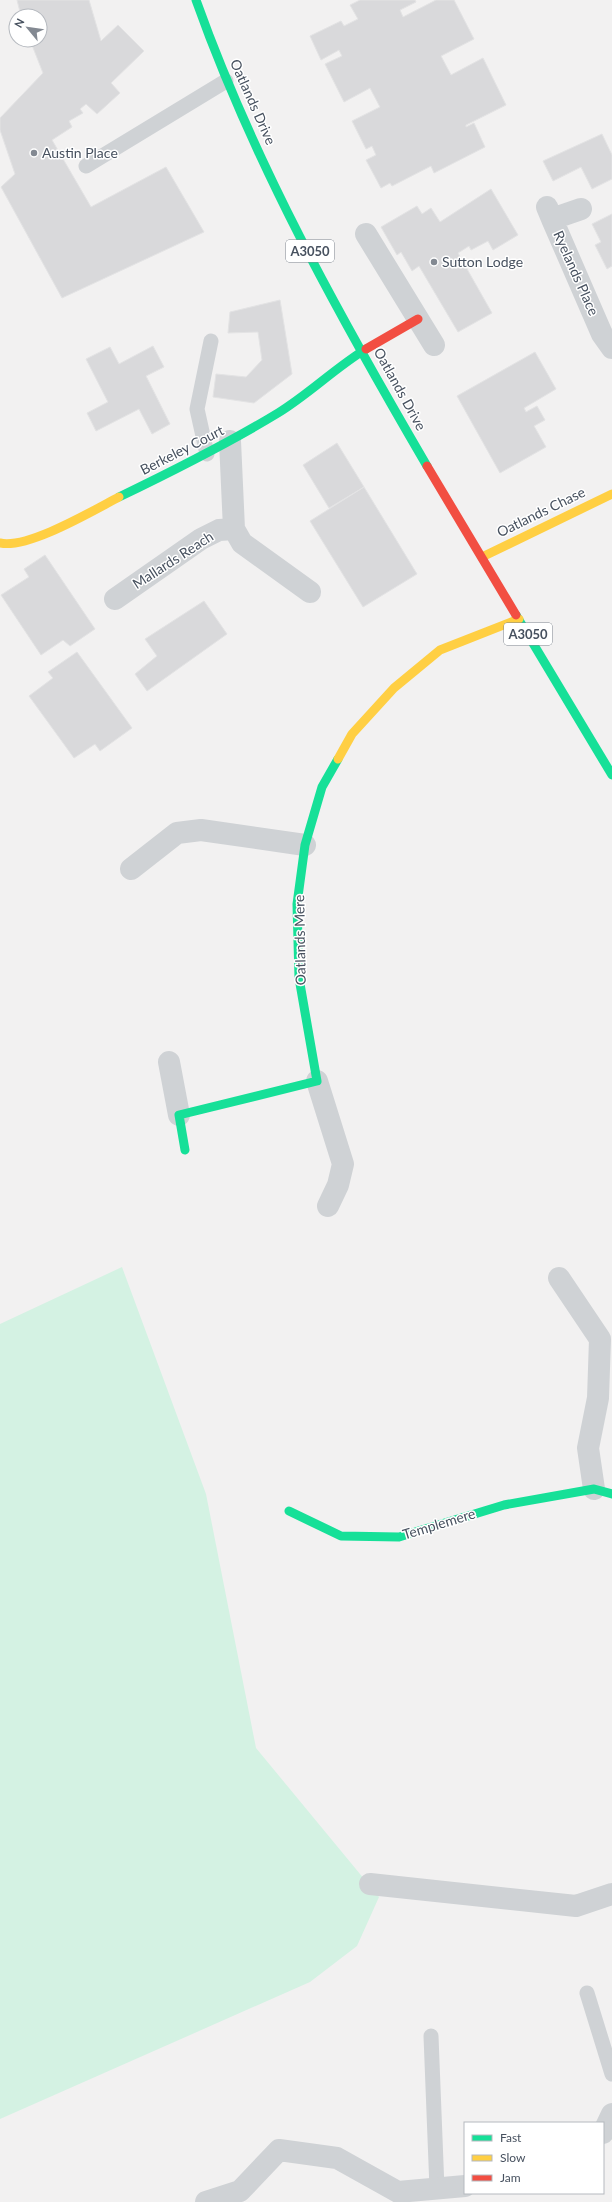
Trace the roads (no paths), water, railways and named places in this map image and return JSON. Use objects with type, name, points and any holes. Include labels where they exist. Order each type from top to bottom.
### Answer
[{"type":"street","name":"Oatlands Drive","points":[[196,0],[226,81],[331,294],[443,494],[612,775]]},
{"type":"street","name":"Ryelands Place","points":[[581,210],[550,213],[602,334],[612,348]]},
{"type":"street","points":[[366,234],[434,345]]},
{"type":"street","name":"Berkeley Court","points":[[0,543],[10,545],[51,532],[207,454],[278,412],[346,361],[418,320]]},
{"type":"street","points":[[230,441],[234,529],[242,543],[310,592]]},
{"type":"street","name":"Oatlands Chase","points":[[482,557],[612,494]]},
{"type":"street","name":"Mallards Reach","points":[[115,599],[201,539],[219,530],[234,529]]},
{"type":"street","name":"Oatlands Mere","points":[[328,1206],[338,1184],[343,1164],[317,1081],[299,978],[297,904],[305,845],[326,780],[352,734],[394,688],[440,650],[519,619]]},
{"type":"street","points":[[131,869],[177,833],[201,830],[305,845]]},
{"type":"street","points":[[169,1062],[185,1150]]},
{"type":"street","points":[[179,1115],[317,1081]]},
{"type":"street","name":"Templemere","points":[[289,1511],[341,1536],[399,1537],[504,1505],[603,1491],[588,1448],[598,1398],[600,1338],[560,1278]]},
{"type":"street","points":[[370,1884],[576,1906],[612,1894]]},
{"type":"street","points":[[604,2131],[612,2114]]},
{"type":"street","points":[[206,2202],[240,2191],[279,2150],[337,2158],[398,2192],[464,2186]]},
{"type":"lane","points":[[86,166],[226,81]]},
{"type":"lane","points":[[207,454],[197,409],[211,341]]},
{"type":"lane","points":[[587,1993],[612,2074]]},
{"type":"lane","points":[[431,2036],[437,2189]]},
{"type":"place","name":"Austin Place","points":[[34,153]]},
{"type":"place","name":"Sutton Lodge","points":[[434,262]]}]
